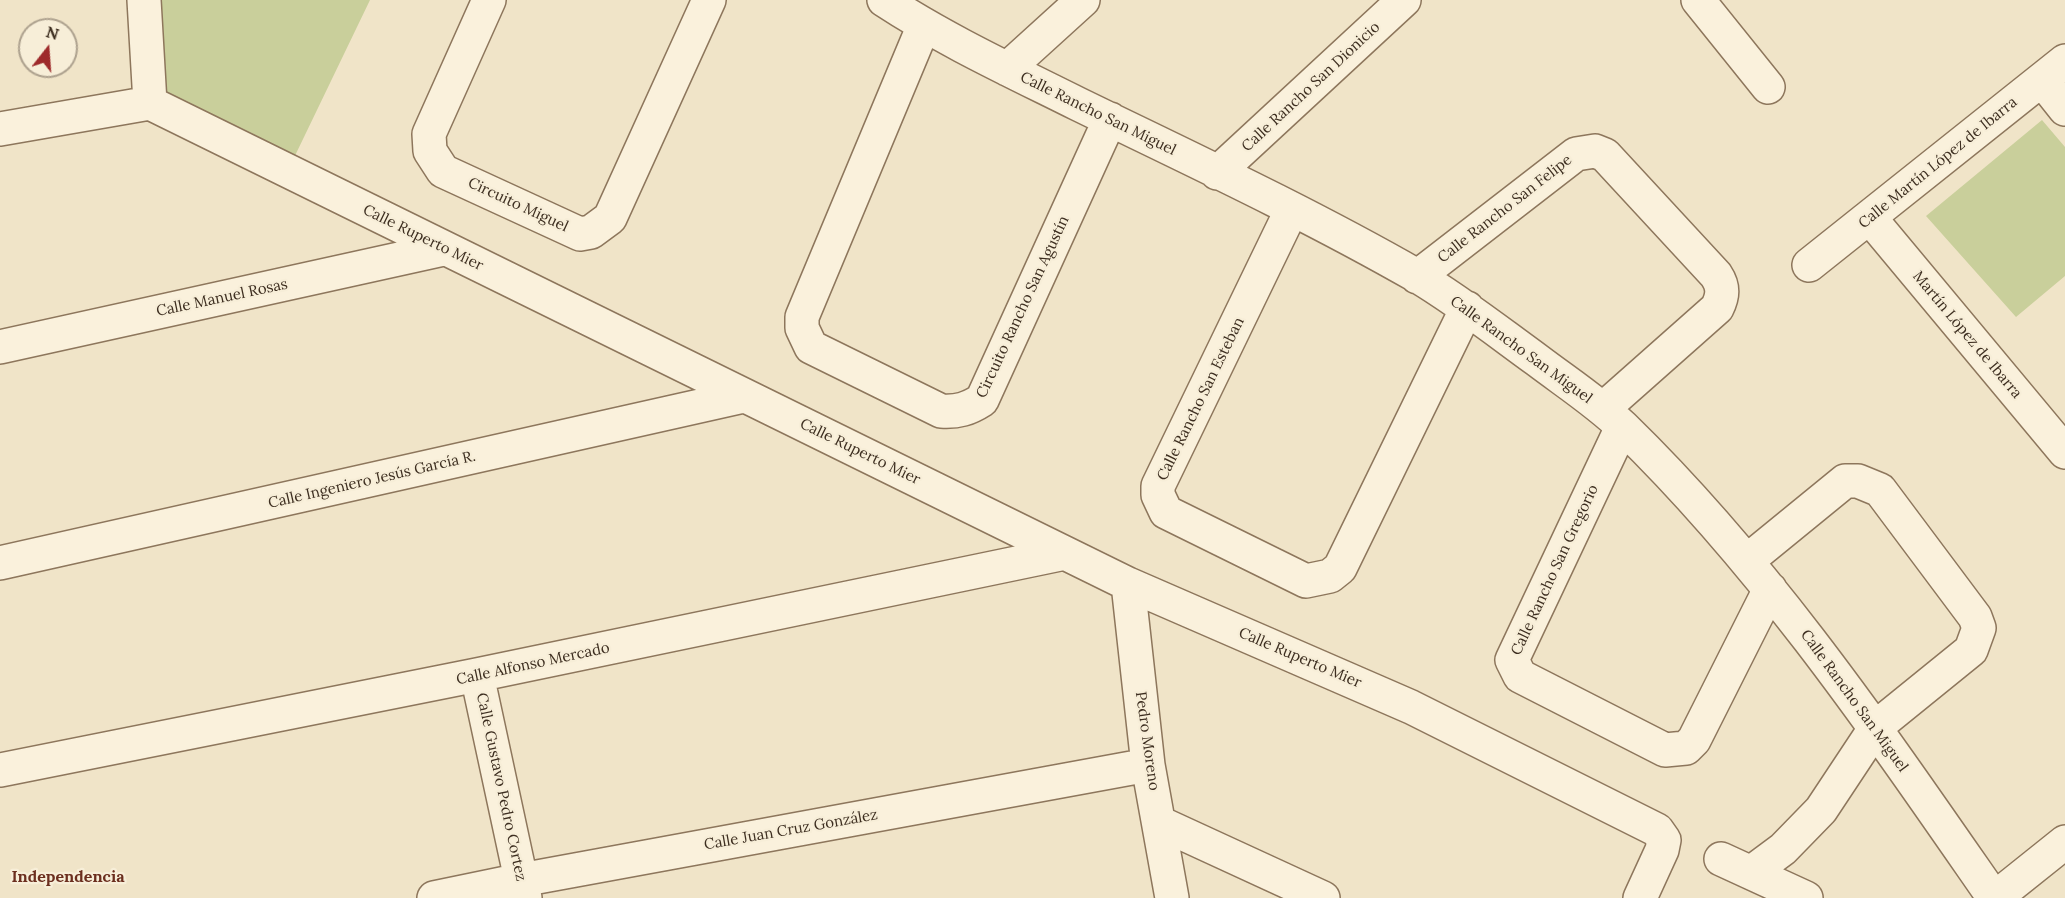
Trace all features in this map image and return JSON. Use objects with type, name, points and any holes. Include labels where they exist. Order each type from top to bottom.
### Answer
[{"type":"street","points":[[0,129],[150,103],[144,0]]},
{"type":"street","name":"Circuito Miguel","points":[[489,0],[429,134],[430,151],[442,171],[580,234],[591,232],[610,218],[709,0]]},
{"type":"street","name":"Calle Rancho San Miguel","points":[[884,0],[924,25],[1006,69],[1292,209],[1417,277],[1467,308],[1612,418],[1686,492],[1770,589],[1876,727],[1994,898]]},
{"type":"street","points":[[1006,69],[1083,0]]},
{"type":"street","name":"Calle Rancho San Dionicio","points":[[1217,173],[1404,0]]},
{"type":"street","points":[[1698,0],[1768,87]]},
{"type":"street","name":"Circuito Rancho San Agustín","points":[[924,25],[802,317],[802,328],[811,347],[941,411],[956,412],[970,408],[982,400],[1110,119]]},
{"type":"street","points":[[2054,70],[2065,109]]},
{"type":"street","name":"Calle Martín López de Ibarra","points":[[1809,265],[2054,70]]},
{"type":"street","name":"Calle Ruperto Mier","points":[[150,103],[1128,584],[1411,707],[1657,830],[1664,840],[1662,850],[1640,898]]},
{"type":"street","name":"Calle Rancho San Felipe","points":[[1417,277],[1576,154],[1595,151],[1605,155],[1716,275],[1722,288],[1722,299],[1717,308],[1612,418]]},
{"type":"street","name":"Calle Rancho San Esteban","points":[[1292,209],[1158,486],[1158,495],[1166,512],[1306,580],[1330,576],[1340,567],[1467,308]]},
{"type":"street","name":"Martín López de Ibarra","points":[[1870,218],[2065,452]]},
{"type":"street","name":"Calle Manuel Rosas","points":[[0,347],[444,249]]},
{"type":"street","name":"Calle Ingeniero Jesús García R.","points":[[0,563],[744,396]]},
{"type":"street","name":"Calle Rancho San Gregorio","points":[[1612,418],[1512,660],[1520,676],[1665,750],[1686,748],[1694,740],[1770,589]]},
{"type":"street","points":[[1747,561],[1845,481],[1858,481],[1880,490],[1975,617],[1979,628],[1971,650],[1876,727],[1821,810],[1783,849],[1752,872]]},
{"type":"street","name":"Calle Alfonso Mercado","points":[[0,770],[477,675],[1065,553]]},
{"type":"street","name":"Pedro Moreno","points":[[1128,584],[1148,765],[1172,898]]},
{"type":"street","name":"Calle Gustavo Pedro Cortez","points":[[477,675],[523,889]]},
{"type":"street","name":"Calle Juan Cruz González","points":[[434,898],[523,889],[1148,765]]},
{"type":"street","points":[[1160,823],[1323,898]]},
{"type":"street","points":[[1994,898],[2065,842]]},
{"type":"street","points":[[1721,860],[1806,898]]},
{"type":"green space","points":[[157,0],[370,0],[291,164],[159,101]]},
{"type":"green space","points":[[2042,120],[2065,147],[2065,276],[2016,317],[1926,216]]},
{"type":"district","name":"Independencia","points":[[68,877]]}]
